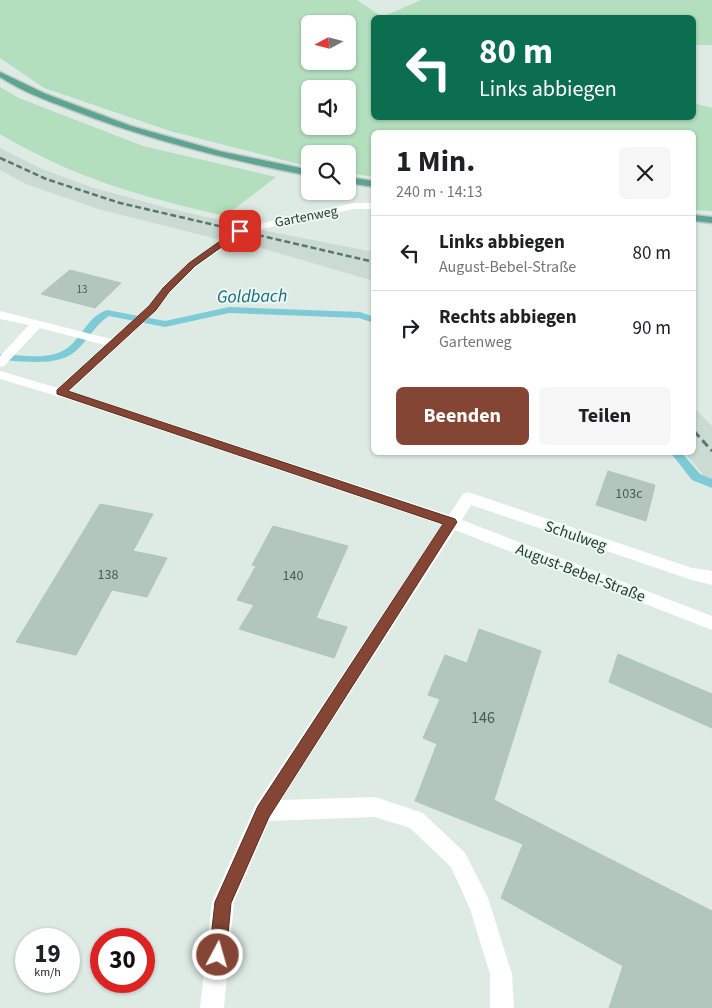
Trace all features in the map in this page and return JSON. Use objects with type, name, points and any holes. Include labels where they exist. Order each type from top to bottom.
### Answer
[{"type":"main road","points":[[0,74],[77,110],[159,138],[209,152],[301,171]]},
{"type":"main road","points":[[356,181],[371,184]]},
{"type":"main road","points":[[696,218],[712,220]]},
{"type":"street","name":"Gartenweg","points":[[61,392],[152,308],[166,290],[192,264],[240,231],[354,206],[371,206]]},
{"type":"street","points":[[0,315],[98,338],[114,344]]},
{"type":"street","points":[[0,363],[37,324]]},
{"type":"street","name":"August-Bebel-Straße","points":[[0,375],[61,392],[451,522],[712,622]]},
{"type":"street","name":"Schulweg","points":[[451,522],[468,498],[692,574],[712,578]]},
{"type":"street","points":[[212,1008],[223,902],[263,811],[451,522]]},
{"type":"street","points":[[263,811],[375,807],[416,820],[458,860],[480,906],[501,974],[502,1008]]},
{"type":"shaded area","points":[[0,148],[42,169],[91,187],[167,208],[246,226],[221,240],[98,209],[26,184],[0,170]]},
{"type":"shaded area","points":[[262,230],[371,251],[371,280],[237,241]]},
{"type":"shaded area","points":[[696,410],[712,426],[712,485],[687,455],[696,455]]},
{"type":"green space","points":[[0,0],[357,0],[379,15],[371,15],[371,120],[696,120],[696,104],[712,108],[712,211],[696,210],[696,130],[371,130],[371,177],[356,174],[356,145],[301,145],[301,165],[170,131],[44,88],[0,58]]},
{"type":"green space","points":[[421,0],[712,0],[712,45],[696,45],[696,15],[387,15]]},
{"type":"green space","points":[[0,87],[19,98],[143,146],[276,177],[225,216],[109,184],[55,163],[0,134]]},
{"type":"building","points":[[70,270],[121,283],[95,308],[41,294]]},
{"type":"building","points":[[608,471],[655,485],[646,521],[596,505]]},
{"type":"building","points":[[100,504],[153,514],[133,551],[167,558],[147,597],[112,590],[76,655],[16,642]]},
{"type":"building","points":[[273,526],[348,546],[316,618],[347,627],[334,658],[239,629],[254,605],[237,600],[256,566],[252,565]]},
{"type":"building","points":[[479,629],[541,651],[494,800],[712,911],[712,1008],[609,1008],[623,966],[501,898],[523,844],[415,801],[437,744],[423,738],[440,699],[428,695],[445,655],[467,663]]},
{"type":"building","points":[[618,654],[712,694],[712,728],[609,682]]},
{"type":"waterway","name":"Goldbach","points":[[0,357],[40,359],[60,356],[75,347],[92,325],[107,313],[165,324],[229,310],[360,315],[371,319]]},
{"type":"waterway","name":"Goldbach","points":[[678,455],[696,477],[712,484]]},
{"type":"railway","points":[[0,158],[46,179],[120,203],[371,261]]},
{"type":"railway","points":[[696,433],[712,451]]},
{"type":"route","points":[[218,955],[223,902],[263,811],[451,522],[61,392],[152,308],[166,290],[192,264],[240,231]]}]
